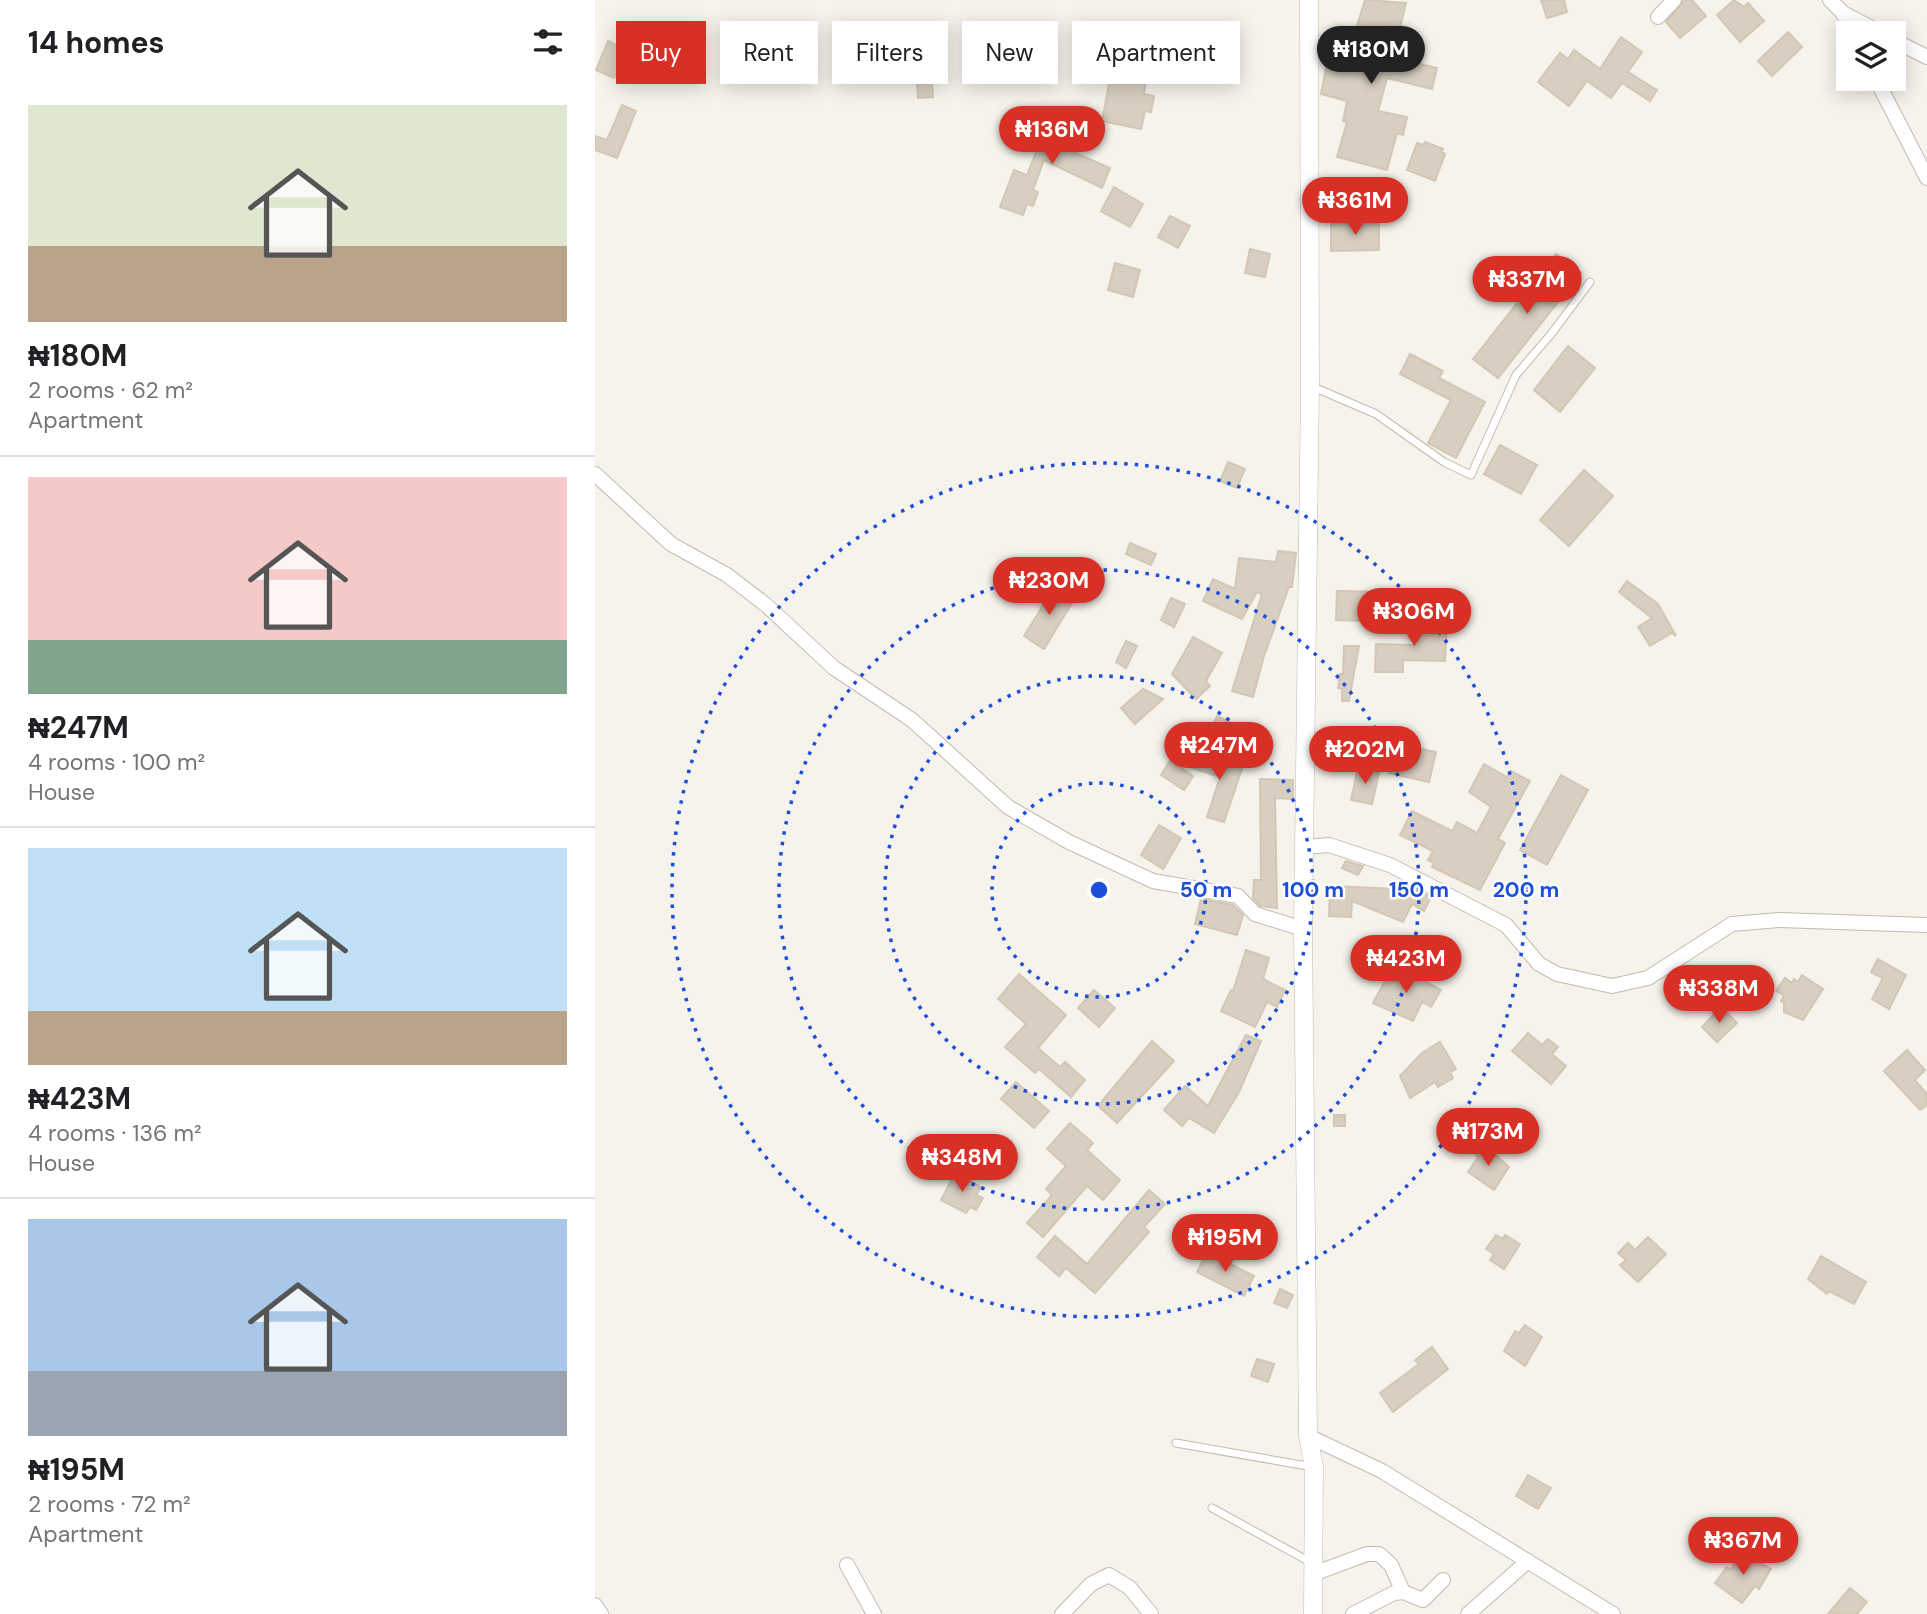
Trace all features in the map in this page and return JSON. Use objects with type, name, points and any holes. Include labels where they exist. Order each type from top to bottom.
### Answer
[{"type":"street","points":[[1309,0],[1310,386],[1303,929],[1308,1436],[1314,1467],[1313,1614]]},
{"type":"street","points":[[1658,17],[1674,0]]},
{"type":"street","points":[[1830,0],[1843,13],[1858,21]]},
{"type":"street","points":[[1843,13],[1847,21]]},
{"type":"street","points":[[1906,46],[1927,57]]},
{"type":"street","points":[[1882,91],[1927,178]]},
{"type":"street","points":[[595,474],[671,544],[727,575],[766,605],[834,668],[912,720],[1008,807],[1069,842],[1153,881],[1238,896],[1255,914],[1303,929]]},
{"type":"street","points":[[1306,846],[1329,845],[1352,850],[1390,865],[1506,925],[1539,964],[1557,974],[1612,986],[1648,978],[1732,924],[1779,919],[1927,925]]},
{"type":"street","points":[[1308,1436],[1382,1471],[1613,1614]]},
{"type":"street","points":[[1313,1569],[1367,1554],[1379,1554],[1391,1565],[1403,1592]]},
{"type":"street","points":[[1468,1614],[1528,1561]]},
{"type":"street","points":[[847,1565],[874,1614]]},
{"type":"street","points":[[1062,1614],[1091,1584],[1109,1575],[1118,1577],[1130,1588],[1151,1614]]},
{"type":"street","points":[[1353,1614],[1386,1597],[1403,1592],[1423,1600],[1443,1580]]},
{"type":"street","points":[[595,1605],[601,1614]]},
{"type":"lane","points":[[1310,386],[1376,414],[1434,456],[1471,475],[1516,374],[1552,333],[1590,282]]},
{"type":"lane","points":[[1176,1443],[1314,1467]]},
{"type":"lane","points":[[1212,1508],[1313,1569]]},
{"type":"building","points":[[1365,0],[1406,3],[1400,28],[1388,25],[1379,54],[1437,68],[1432,89],[1387,78],[1378,111],[1407,117],[1403,135],[1397,133],[1387,170],[1337,157],[1347,122],[1343,121],[1347,101],[1321,94],[1330,47],[1349,52]]},
{"type":"building","points":[[1541,0],[1564,0],[1567,12],[1547,18]]},
{"type":"building","points":[[1684,0],[1692,0],[1706,16],[1680,38],[1666,22]]},
{"type":"building","points":[[1734,0],[1744,7],[1748,3],[1764,21],[1740,42],[1717,15]]},
{"type":"building","points":[[1788,32],[1802,47],[1772,76],[1758,61]]},
{"type":"building","points":[[1621,37],[1642,52],[1628,72],[1657,90],[1650,101],[1622,83],[1611,98],[1587,81],[1569,106],[1538,82],[1560,53],[1568,59],[1574,50],[1600,69]]},
{"type":"building","points":[[608,41],[616,45],[614,78],[596,70]]},
{"type":"building","points":[[917,84],[932,84],[933,97],[918,98]]},
{"type":"building","points":[[1109,84],[1145,84],[1144,94],[1154,96],[1151,112],[1145,111],[1141,129],[1102,121]]},
{"type":"building","points":[[622,105],[636,111],[617,158],[595,150],[595,136],[607,140]]},
{"type":"building","points":[[1050,117],[1080,129],[1071,151],[1110,168],[1102,188],[1044,160],[1033,190],[1038,192],[1033,206],[1027,204],[1023,215],[1000,207],[1014,170],[1027,175]]},
{"type":"building","points":[[1425,142],[1443,149],[1441,152],[1445,154],[1435,181],[1407,170],[1417,143],[1423,145]]},
{"type":"building","points":[[1114,187],[1143,204],[1130,227],[1101,211]]},
{"type":"building","points":[[1170,216],[1190,226],[1178,248],[1158,237]]},
{"type":"building","points":[[1331,224],[1379,224],[1379,250],[1331,251]]},
{"type":"building","points":[[1250,249],[1270,254],[1265,277],[1245,273]]},
{"type":"building","points":[[1556,254],[1581,273],[1498,378],[1473,359]]},
{"type":"building","points":[[1115,263],[1140,270],[1133,297],[1108,290]]},
{"type":"building","points":[[1568,346],[1595,368],[1560,412],[1534,390]]},
{"type":"building","points":[[1410,354],[1443,371],[1439,378],[1485,402],[1456,458],[1428,443],[1451,400],[1400,374]]},
{"type":"building","points":[[1500,445],[1537,465],[1521,494],[1484,474]]},
{"type":"building","points":[[1228,462],[1245,469],[1237,488],[1220,481]]},
{"type":"building","points":[[1584,470],[1613,496],[1569,546],[1540,520]]},
{"type":"building","points":[[1130,543],[1156,554],[1151,565],[1126,554]]},
{"type":"building","points":[[1278,551],[1296,553],[1292,587],[1289,587],[1264,656],[1253,697],[1232,691],[1262,594],[1257,592],[1242,619],[1203,601],[1213,579],[1235,589],[1239,558],[1276,562]]},
{"type":"building","points":[[1627,581],[1658,604],[1676,636],[1672,633],[1650,646],[1638,627],[1652,618],[1619,592]]},
{"type":"building","points":[[1055,586],[1075,598],[1044,649],[1024,636]]},
{"type":"building","points":[[1337,591],[1407,592],[1406,620],[1377,619],[1377,602],[1367,601],[1361,621],[1336,620]]},
{"type":"building","points":[[1171,598],[1185,604],[1174,627],[1161,620]]},
{"type":"building","points":[[1419,620],[1447,621],[1445,661],[1403,660],[1403,672],[1375,672],[1376,644],[1418,645]]},
{"type":"building","points":[[1193,637],[1222,653],[1206,681],[1210,686],[1196,699],[1172,674]]},
{"type":"building","points":[[1126,641],[1137,646],[1126,668],[1116,662]]},
{"type":"building","points":[[1344,646],[1359,646],[1349,701],[1342,701],[1342,689],[1338,688],[1340,674],[1343,674]]},
{"type":"building","points":[[1143,689],[1163,699],[1135,724],[1121,708]]},
{"type":"building","points":[[1217,716],[1254,734],[1245,752],[1209,734]]},
{"type":"building","points":[[1403,745],[1436,752],[1429,782],[1389,773],[1394,751],[1401,752]]},
{"type":"building","points":[[1195,750],[1243,766],[1224,822],[1207,817],[1220,777],[1190,767]]},
{"type":"building","points":[[1170,761],[1193,776],[1184,790],[1161,775]]},
{"type":"building","points":[[1484,764],[1507,777],[1511,771],[1530,781],[1498,839],[1505,843],[1480,890],[1432,867],[1434,863],[1428,860],[1433,851],[1400,835],[1412,811],[1452,831],[1457,822],[1477,833],[1491,807],[1469,792]]},
{"type":"building","points":[[1358,768],[1379,773],[1372,804],[1351,800]]},
{"type":"building","points":[[1561,775],[1588,790],[1547,865],[1520,850]]},
{"type":"building","points":[[1260,779],[1293,780],[1293,799],[1275,798],[1277,908],[1260,906],[1253,898],[1254,880],[1261,880]]},
{"type":"building","points":[[1159,825],[1181,838],[1163,869],[1141,855]]},
{"type":"building","points":[[1346,861],[1363,866],[1358,875],[1342,868]]},
{"type":"building","points":[[1402,882],[1431,897],[1424,911],[1412,904],[1403,922],[1352,901],[1351,917],[1329,916],[1330,886],[1399,889]]},
{"type":"building","points":[[1201,899],[1233,905],[1243,915],[1237,935],[1195,924]]},
{"type":"building","points":[[1246,950],[1269,958],[1263,979],[1285,990],[1277,1007],[1267,1002],[1255,1027],[1221,1011],[1231,990],[1233,991]]},
{"type":"building","points":[[1878,959],[1906,975],[1889,1009],[1872,999],[1883,978],[1871,972]]},
{"type":"building","points":[[1404,970],[1441,990],[1431,1007],[1422,1002],[1413,1021],[1373,1003],[1388,975],[1399,980]]},
{"type":"building","points":[[1019,974],[1066,1015],[1038,1048],[1060,1067],[1065,1062],[1085,1080],[1071,1097],[1039,1069],[1035,1073],[1005,1047],[1026,1024],[998,999]]},
{"type":"building","points":[[1802,975],[1823,989],[1803,1020],[1784,1012],[1784,1003],[1781,1001],[1784,995],[1776,991],[1785,978],[1792,983],[1794,979],[1798,982]]},
{"type":"building","points":[[1094,990],[1115,1008],[1099,1027],[1078,1008]]},
{"type":"building","points":[[1721,1007],[1737,1023],[1717,1042],[1702,1027]]},
{"type":"building","points":[[1528,1033],[1542,1045],[1548,1039],[1558,1047],[1552,1054],[1566,1066],[1551,1084],[1512,1051]]},
{"type":"building","points":[[1246,1035],[1261,1041],[1239,1092],[1214,1133],[1189,1118],[1182,1126],[1164,1110],[1185,1086],[1208,1106]]},
{"type":"building","points":[[1152,1041],[1174,1061],[1117,1123],[1098,1106]]},
{"type":"building","points":[[1440,1042],[1456,1069],[1450,1072],[1453,1078],[1438,1087],[1435,1082],[1410,1098],[1400,1076],[1422,1053]]},
{"type":"building","points":[[1907,1050],[1925,1070],[1915,1080],[1927,1094],[1927,1105],[1920,1110],[1884,1071]]},
{"type":"building","points":[[1016,1082],[1049,1111],[1034,1128],[1001,1099]]},
{"type":"building","points":[[1334,1115],[1345,1115],[1345,1126],[1334,1126]]},
{"type":"building","points":[[1070,1123],[1093,1143],[1087,1150],[1120,1180],[1103,1200],[1087,1186],[1043,1237],[1027,1223],[1052,1195],[1046,1189],[1066,1166],[1047,1149]]},
{"type":"building","points":[[1483,1144],[1509,1167],[1494,1190],[1468,1172],[1478,1157],[1475,1154]]},
{"type":"building","points":[[955,1173],[981,1187],[976,1195],[983,1198],[976,1210],[970,1207],[966,1213],[941,1200]]},
{"type":"building","points":[[1149,1190],[1165,1204],[1144,1227],[1149,1232],[1095,1293],[1066,1268],[1059,1276],[1037,1257],[1055,1236],[1087,1264]]},
{"type":"building","points":[[1496,1235],[1503,1239],[1505,1235],[1520,1244],[1504,1269],[1490,1260],[1494,1254],[1486,1249]]},
{"type":"building","points":[[1648,1237],[1666,1254],[1638,1282],[1620,1265],[1626,1260],[1618,1253],[1628,1243],[1635,1250]]},
{"type":"building","points":[[1207,1252],[1254,1276],[1244,1296],[1197,1272]]},
{"type":"building","points":[[1821,1256],[1866,1282],[1854,1304],[1829,1291],[1827,1294],[1808,1279]]},
{"type":"building","points":[[1280,1289],[1293,1295],[1287,1308],[1274,1303]]},
{"type":"building","points":[[1525,1325],[1542,1337],[1525,1366],[1504,1351],[1515,1331],[1519,1333]]},
{"type":"building","points":[[1432,1347],[1448,1369],[1393,1412],[1380,1393],[1419,1364],[1415,1360]]},
{"type":"building","points":[[1257,1359],[1274,1364],[1268,1382],[1251,1376]]},
{"type":"building","points":[[1528,1475],[1551,1488],[1538,1509],[1516,1496]]},
{"type":"building","points":[[1740,1552],[1771,1569],[1759,1589],[1755,1586],[1742,1603],[1715,1583],[1727,1567],[1731,1570]]},
{"type":"building","points":[[1850,1588],[1867,1602],[1857,1614],[1828,1614]]}]
